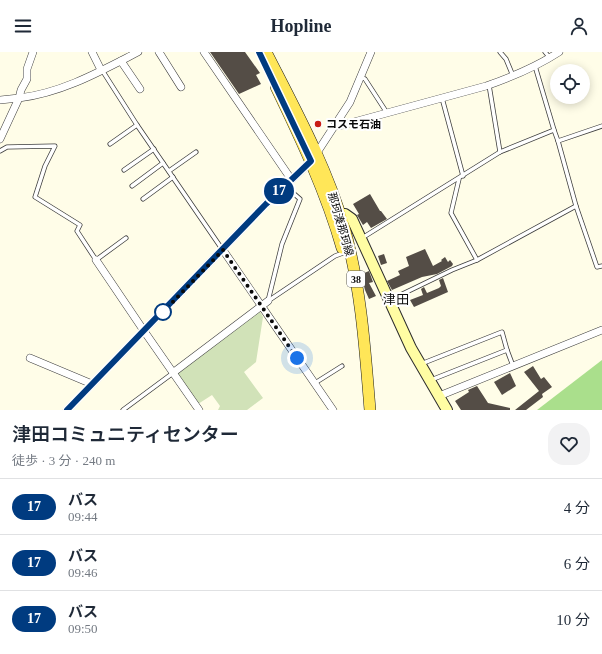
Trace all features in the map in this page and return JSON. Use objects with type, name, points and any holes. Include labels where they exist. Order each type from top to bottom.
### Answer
[{"type":"main road","name":"那珂湊那珂線","points":[[259,52],[331,188],[340,214],[356,328],[363,410]]},
{"type":"main road","name":"那珂湊那珂線","points":[[266,52],[314,157],[332,216],[346,249],[361,309],[370,410]]},
{"type":"street","points":[[0,139],[27,79],[27,69],[33,52]]},
{"type":"street","points":[[92,52],[101,70]]},
{"type":"street","points":[[0,100],[29,97],[62,88],[91,77],[101,70],[138,52]]},
{"type":"street","points":[[158,52],[182,87]]},
{"type":"street","points":[[204,52],[292,179]]},
{"type":"street","points":[[335,125],[339,126],[489,85],[535,66],[547,55],[559,52]]},
{"type":"street","points":[[70,409],[92,384],[314,157],[350,102],[370,53]]},
{"type":"street","points":[[121,61],[140,89]]},
{"type":"street","points":[[340,214],[345,214],[352,219],[410,348],[447,410]]},
{"type":"street","points":[[346,249],[361,238]]},
{"type":"street","points":[[223,250],[334,410]]},
{"type":"street","points":[[96,260],[199,410]]},
{"type":"street","points":[[174,372],[268,301]]},
{"type":"street","points":[[439,396],[602,330]]},
{"type":"street","points":[[30,358],[92,384]]},
{"type":"lane","points":[[500,52],[506,59],[513,76]]},
{"type":"lane","points":[[535,66],[576,206],[597,267],[602,266]]},
{"type":"lane","points":[[101,70],[223,250]]},
{"type":"lane","points":[[361,77],[365,79],[387,113]]},
{"type":"lane","points":[[489,85],[500,152]]},
{"type":"lane","points":[[442,98],[461,177],[451,213],[477,260]]},
{"type":"lane","points":[[110,144],[137,125]]},
{"type":"lane","points":[[558,141],[602,126]]},
{"type":"lane","points":[[361,238],[500,152],[554,130]]},
{"type":"lane","points":[[0,151],[7,147],[55,146],[45,166],[35,197],[80,225],[77,231],[96,260],[126,238]]},
{"type":"lane","points":[[124,170],[154,149]]},
{"type":"lane","points":[[169,171],[196,152]]},
{"type":"lane","points":[[132,186],[163,162]]},
{"type":"lane","points":[[143,199],[173,177]]},
{"type":"lane","points":[[268,301],[282,244],[300,199],[285,186]]},
{"type":"lane","points":[[389,300],[452,270],[477,260],[576,206]]},
{"type":"lane","points":[[268,301],[346,249]]},
{"type":"lane","points":[[420,364],[502,332],[513,366]]},
{"type":"lane","points":[[430,381],[507,350]]},
{"type":"lane","points":[[315,383],[342,366]]},
{"type":"lane","points":[[123,410],[174,372]]},
{"type":"green space","points":[[259,310],[263,317],[256,362],[244,372],[263,398],[247,410],[218,410],[220,406],[212,395],[198,404],[175,374]]},
{"type":"green space","points":[[602,360],[602,410],[537,410]]},
{"type":"building","points":[[210,52],[245,52],[260,73],[256,75],[261,84],[239,94]]},
{"type":"building","points":[[370,194],[380,211],[387,219],[371,228],[367,222],[363,225],[353,204]]},
{"type":"building","points":[[425,249],[433,266],[442,261],[441,260],[445,257],[448,262],[450,260],[453,264],[452,266],[437,274],[422,277],[392,290],[387,281],[400,275],[398,271],[409,266],[406,257]]},
{"type":"building","points":[[384,254],[387,263],[381,265],[378,256]]},
{"type":"building","points":[[369,271],[373,282],[369,283],[376,296],[369,299],[365,290],[363,282],[365,281],[362,274]]},
{"type":"building","points":[[443,278],[448,292],[414,307],[410,300],[423,295],[421,289],[424,287],[427,293],[439,288],[441,286],[439,280]]},
{"type":"building","points":[[533,366],[541,379],[544,377],[552,387],[542,394],[543,397],[526,410],[515,410],[539,391],[524,372]]},
{"type":"building","points":[[510,373],[516,386],[502,395],[494,382]]},
{"type":"building","points":[[477,386],[488,403],[510,408],[510,410],[461,410],[455,401],[469,392],[468,390]]},
{"type":"bus line","name":"17","points":[[67,410],[266,204],[311,161],[259,52]]},
{"type":"place","name":"コスモ石油","points":[[318,124]]},
{"type":"district","name":"津田","points":[[396,299]]},
{"type":"route","points":[[163,312],[223,250],[297,358]]}]
